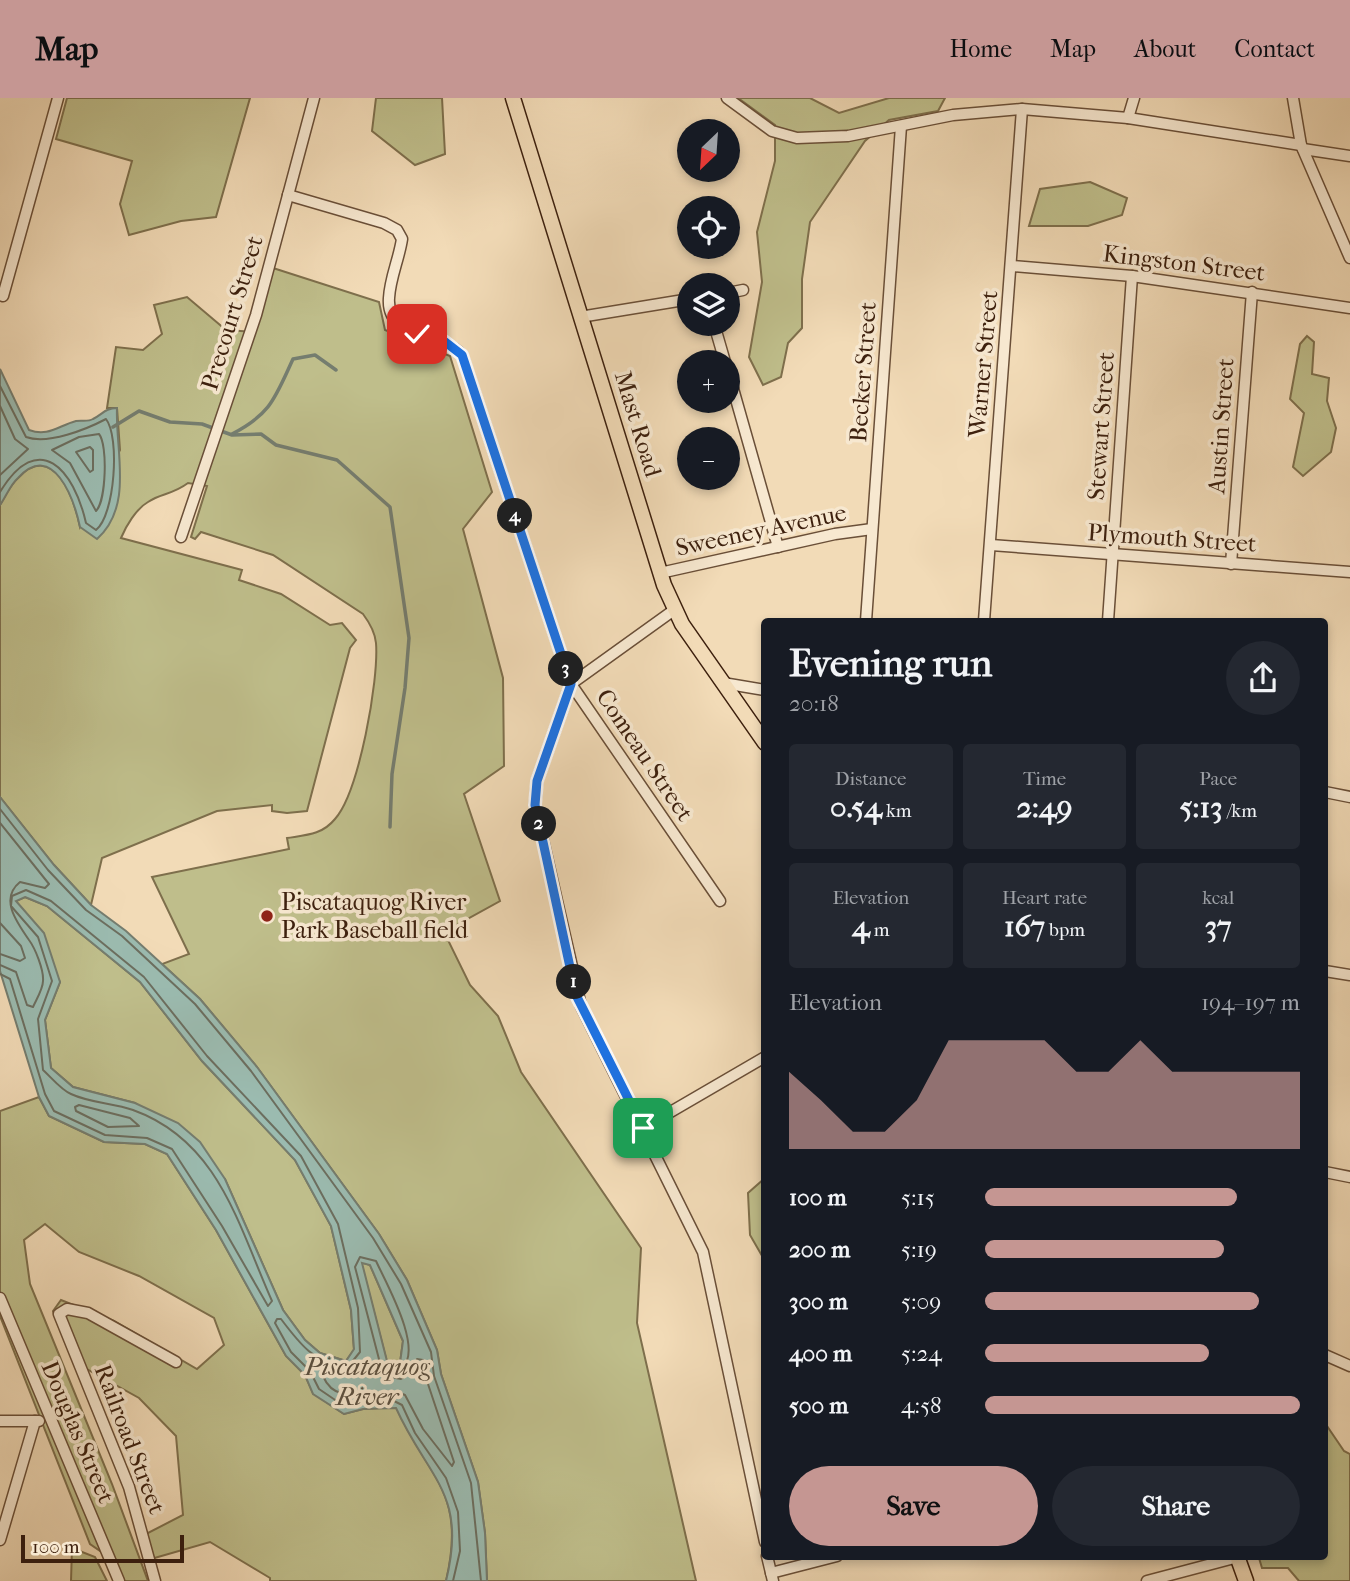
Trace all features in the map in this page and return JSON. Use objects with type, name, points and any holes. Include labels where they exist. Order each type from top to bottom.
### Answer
[{"type":"main road","name":"Mast Road","points":[[513,98],[660,573],[674,610],[761,737]]},
{"type":"main road","points":[[1239,1560],[1246,1581]]},
{"type":"street","points":[[1,296],[58,98]]},
{"type":"street","name":"Precourt Street","points":[[181,537],[231,391],[314,98]]},
{"type":"street","points":[[727,98],[772,131],[785,136],[848,136],[953,115],[1022,109],[1128,118],[1350,156]]},
{"type":"street","points":[[1005,110],[1008,98]]},
{"type":"street","points":[[1128,118],[1134,98]]},
{"type":"street","points":[[1293,98],[1302,147],[1350,258]]},
{"type":"street","name":"Warner Street","points":[[984,618],[1022,109]]},
{"type":"street","name":"Becker Street","points":[[866,618],[901,126]]},
{"type":"street","name":"Comeau Street","points":[[288,195],[384,223],[397,230],[401,239],[390,286],[391,314],[402,327],[456,348],[466,366],[571,684],[720,901]]},
{"type":"street","name":"Kingston Street","points":[[1012,266],[1132,276],[1350,308]]},
{"type":"street","name":"Stewart Street","points":[[1108,618],[1132,276]]},
{"type":"street","name":"Austin Street","points":[[1231,564],[1252,292]]},
{"type":"street","points":[[580,317],[677,301]]},
{"type":"street","points":[[740,413],[778,547]]},
{"type":"street","name":"Sweeney Avenue","points":[[660,573],[872,529]]},
{"type":"street","name":"Plymouth Street","points":[[991,545],[1350,572]]},
{"type":"street","points":[[674,610],[571,684],[537,781],[535,805],[576,995],[703,1252],[761,1521]]},
{"type":"street","points":[[723,683],[761,689]]},
{"type":"street","points":[[1328,793],[1350,797]]},
{"type":"street","points":[[1328,971],[1350,975]]},
{"type":"street","points":[[643,1128],[761,1059]]},
{"type":"street","points":[[1328,1173],[1350,1177]]},
{"type":"street","name":"Douglas Street","points":[[0,1298],[118,1581]]},
{"type":"street","name":"Railroad Street","points":[[155,1581],[137,1510],[59,1314],[67,1309],[88,1313],[176,1362]]},
{"type":"street","points":[[1328,1355],[1350,1366]]},
{"type":"street","points":[[0,1421],[49,1420]]},
{"type":"street","points":[[0,1540],[35,1421]]},
{"type":"street","points":[[752,1474],[761,1472]]},
{"type":"street","points":[[772,1577],[825,1560]]},
{"type":"street","points":[[1147,1581],[1227,1560]]},
{"type":"shaded area","points":[[67,98],[250,98],[216,217],[181,221],[129,235],[120,204],[132,161],[56,139]]},
{"type":"shaded area","points":[[376,98],[442,98],[445,154],[415,165],[372,131]]},
{"type":"shaded area","points":[[738,98],[810,98],[839,113],[889,98],[945,98],[938,111],[889,120],[865,141],[810,222],[802,279],[802,328],[788,343],[781,377],[763,385],[749,357],[762,282],[757,232],[775,161],[775,125]]},
{"type":"shaded area","points":[[1090,182],[1127,198],[1122,215],[1088,226],[1029,226],[1040,189]]},
{"type":"shaded area","points":[[273,268],[379,302],[385,330],[450,356],[492,492],[463,529],[503,678],[504,766],[464,794],[500,901],[444,932],[470,985],[498,1016],[521,1072],[641,1248],[637,1323],[696,1581],[487,1581],[485,1533],[478,1482],[441,1374],[437,1350],[407,1280],[379,1234],[257,1067],[200,999],[162,964],[189,954],[152,877],[289,849],[287,838],[325,828],[344,805],[366,735],[374,682],[375,639],[363,614],[273,555],[201,532],[195,539],[191,537],[207,486],[188,483],[153,499],[136,513],[121,538],[242,570],[239,580],[281,594],[330,625],[342,623],[356,640],[350,648],[307,811],[272,811],[272,805],[217,811],[102,858],[91,905],[54,865],[0,797],[0,505],[18,478],[31,468],[42,466],[52,469],[67,489],[80,527],[120,450],[117,408],[107,408],[116,347],[143,350],[162,334],[154,305],[187,297],[226,330],[255,332]]},
{"type":"shaded area","points":[[1307,336],[1314,342],[1312,374],[1329,378],[1327,401],[1336,428],[1331,452],[1303,476],[1293,467],[1304,413],[1290,399],[1300,344]]},
{"type":"shaded area","points":[[25,897],[47,906],[140,982],[202,1061],[295,1160],[331,1226],[351,1310],[354,1350],[346,1361],[320,1353],[305,1340],[283,1310],[225,1179],[135,1103],[73,1087],[51,1068],[45,1020],[60,982],[16,901]]},
{"type":"shaded area","points":[[39,1097],[49,1116],[104,1142],[145,1144],[167,1154],[216,1230],[286,1356],[305,1375],[313,1393],[344,1414],[363,1409],[396,1407],[432,1470],[448,1506],[452,1526],[446,1581],[270,1581],[270,1578],[210,1542],[151,1559],[142,1536],[183,1515],[176,1436],[139,1398],[76,1363],[53,1311],[61,1300],[114,1321],[197,1369],[224,1345],[214,1318],[139,1276],[79,1252],[45,1224],[24,1240],[30,1284],[112,1484],[148,1581],[123,1581],[116,1562],[90,1544],[0,1316],[0,1111]]},
{"type":"shaded area","points":[[761,1182],[761,1254],[750,1235],[748,1193]]},
{"type":"shaded area","points":[[361,1262],[370,1265],[403,1341],[400,1363],[387,1362]]},
{"type":"shaded area","points":[[1328,1427],[1344,1451],[1350,1454],[1350,1581],[1299,1581],[1288,1568],[1262,1568],[1260,1560],[1328,1560]]},
{"type":"shaded area","points":[[72,1548],[95,1557],[107,1581],[71,1581]]},
{"type":"water","points":[[0,369],[29,430],[47,432],[76,421],[91,420],[107,410],[117,408],[119,494],[108,526],[97,539],[80,527],[67,489],[51,469],[42,466],[30,468],[13,484],[0,505]]},
{"type":"water","name":"Piscataquog River","points":[[0,797],[54,865],[91,905],[126,931],[200,999],[257,1067],[379,1234],[407,1280],[437,1350],[441,1374],[478,1482],[485,1533],[487,1581],[446,1581],[452,1527],[448,1506],[432,1471],[396,1408],[363,1409],[344,1414],[313,1394],[305,1375],[286,1356],[216,1230],[167,1154],[145,1144],[104,1142],[49,1116],[39,1097],[0,971]],"holes":[[[25,897],[47,906],[140,982],[202,1061],[295,1160],[331,1226],[351,1310],[354,1349],[346,1361],[320,1353],[305,1340],[283,1310],[225,1179],[200,1142],[178,1123],[135,1103],[73,1087],[51,1068],[45,1020],[60,982],[44,933],[16,901]],[[362,1263],[370,1265],[403,1341],[400,1363],[387,1361]]]},
{"type":"waterway","points":[[232,434],[264,412],[293,359],[315,355],[336,370]]},
{"type":"waterway","points":[[113,427],[139,411],[170,422],[202,424],[232,435],[261,434],[276,445],[337,460],[390,507],[409,638],[405,688],[392,774],[390,827]]},
{"type":"place","name":"Piscataquog River Park Baseball field","points":[[267,916]]},
{"type":"route","points":[[417,334],[444,341],[462,355],[571,684],[537,781],[535,805],[576,995],[643,1128]]}]
